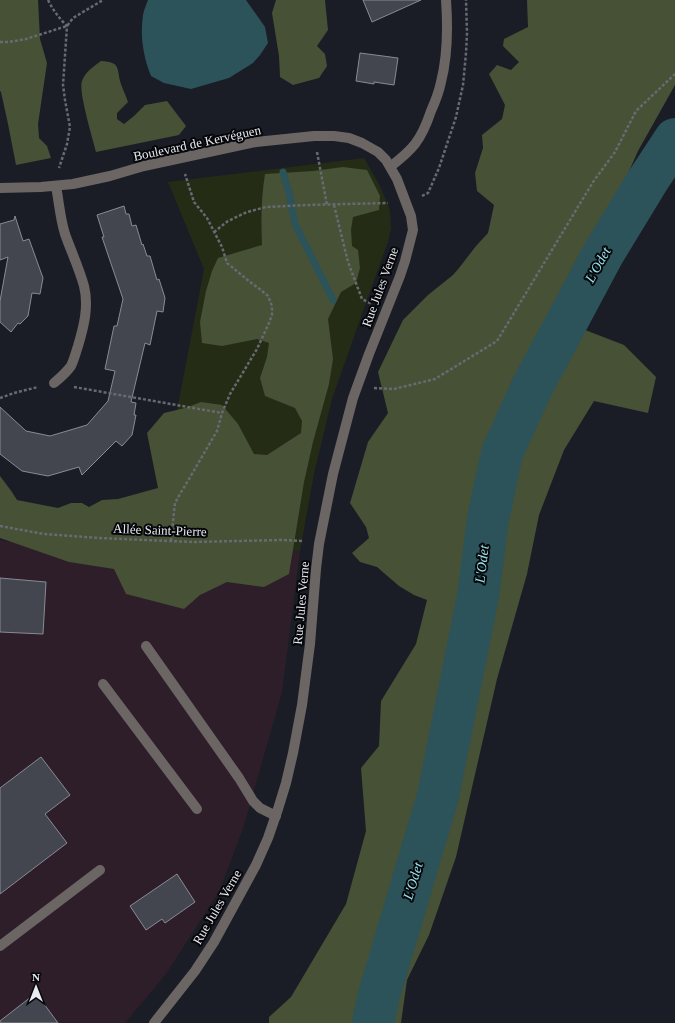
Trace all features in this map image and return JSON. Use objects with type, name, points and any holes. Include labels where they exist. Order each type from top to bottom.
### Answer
[{"type":"street","points":[[390,167],[402,158],[414,145],[427,121],[438,94],[442,82],[446,53],[448,20],[446,0]]},
{"type":"street","name":"Boulevard de Kervéguen","points":[[0,188],[34,188],[72,184],[110,176],[144,166],[256,142],[314,136],[349,138],[362,143],[378,152],[386,160],[390,167]]},
{"type":"street","name":"Rue Jules Verne","points":[[154,1023],[195,971],[214,942],[256,865],[268,838],[286,783],[294,753],[303,699],[310,644],[319,544],[332,474],[358,386],[400,276],[413,230],[407,202],[390,167]]},
{"type":"street","points":[[54,383],[72,365],[83,330],[86,309],[84,287],[61,220],[56,186]]},
{"type":"street","points":[[146,646],[239,778],[253,801],[260,808],[276,816]]},
{"type":"street","points":[[103,684],[197,809]]},
{"type":"street","points":[[0,946],[100,870]]},
{"type":"path","points":[[48,0],[52,8],[67,26]]},
{"type":"path","points":[[56,186],[70,127],[63,85],[67,26],[72,18],[103,0]]},
{"type":"path","points":[[0,42],[26,39],[67,26]]},
{"type":"path","points":[[358,386],[394,389],[436,379],[497,341],[593,182],[616,152],[636,110],[675,74]]},
{"type":"path","points":[[314,136],[327,205]]},
{"type":"path","points":[[171,541],[175,503],[217,431],[222,413],[230,394],[256,349],[272,315],[272,306],[268,296],[227,263],[222,247],[207,218],[194,202],[181,158]]},
{"type":"path","points":[[214,232],[228,221],[247,212],[266,207],[407,202]]},
{"type":"path","points":[[334,205],[348,262],[362,299],[385,312]]},
{"type":"path","points":[[0,398],[54,383],[222,413]]},
{"type":"path","name":"Allée Saint-Pierre","points":[[0,526],[44,534],[193,542],[282,540],[319,544]]},
{"type":"shaded area","points":[[0,540],[24,544],[300,551],[282,692],[244,826],[219,892],[166,974],[125,1023],[0,1023]]},
{"type":"green space","points":[[0,0],[38,0],[40,39],[47,63],[38,124],[39,138],[47,146],[51,158],[16,165],[0,91]]},
{"type":"green space","points":[[276,0],[325,0],[328,30],[317,46],[325,54],[327,66],[319,78],[293,85],[280,77],[279,56],[272,13]]},
{"type":"green space","points":[[527,0],[675,0],[675,85],[638,151],[604,228],[549,316],[624,345],[656,377],[648,413],[594,401],[564,450],[539,515],[527,574],[497,679],[456,857],[429,935],[407,980],[401,1023],[269,1023],[269,1017],[291,997],[346,904],[366,831],[361,768],[379,746],[381,701],[416,644],[427,600],[414,595],[399,586],[377,567],[360,562],[352,553],[369,538],[366,527],[350,503],[368,442],[388,413],[378,372],[403,320],[428,295],[453,275],[488,233],[494,205],[477,191],[475,173],[483,148],[482,135],[502,119],[505,105],[489,74],[497,65],[511,70],[519,62],[503,46],[504,39],[528,27]]},
{"type":"green space","points":[[101,61],[112,63],[117,67],[121,84],[128,102],[117,113],[117,119],[124,124],[145,105],[167,101],[186,126],[179,135],[96,152],[81,86],[85,75]]},
{"type":"green space","points":[[364,158],[380,186],[390,210],[391,229],[388,242],[332,399],[314,474],[300,551],[151,547],[204,269],[168,182]]},
{"type":"green space","points":[[343,167],[367,170],[380,196],[379,210],[353,217],[351,230],[352,246],[358,250],[360,268],[356,283],[341,292],[328,319],[333,359],[329,384],[304,482],[289,574],[264,587],[227,582],[200,595],[184,609],[126,594],[114,569],[69,562],[0,538],[0,476],[17,500],[58,508],[71,503],[82,503],[89,507],[102,500],[118,499],[158,488],[147,433],[164,413],[201,402],[222,405],[238,424],[254,454],[267,455],[301,433],[302,421],[295,408],[265,396],[260,378],[267,357],[269,343],[257,339],[222,346],[202,343],[200,322],[206,291],[218,258],[262,245],[261,226],[265,174],[313,171]]},
{"type":"water","points":[[148,0],[246,0],[265,27],[268,43],[253,63],[229,78],[191,89],[164,83],[151,76],[144,53],[142,23],[143,13]]},
{"type":"building","points":[[363,0],[421,0],[372,22]]},
{"type":"building","points":[[360,53],[398,58],[394,85],[356,81]]},
{"type":"building","points":[[124,206],[126,214],[129,214],[132,226],[136,225],[147,256],[150,256],[157,280],[159,279],[165,298],[163,312],[157,311],[150,345],[145,343],[131,402],[136,403],[134,415],[136,415],[132,435],[122,446],[116,441],[82,475],[79,467],[48,476],[22,471],[0,454],[0,407],[26,431],[50,436],[87,425],[108,401],[115,371],[105,369],[114,326],[117,326],[123,299],[102,237],[104,237],[97,215]]},
{"type":"building","points":[[15,216],[23,241],[29,239],[43,278],[40,294],[32,293],[28,316],[20,324],[18,323],[11,332],[0,322],[0,301],[8,257],[0,260],[0,224],[14,220]]},
{"type":"building","points":[[0,578],[46,582],[43,634],[0,632]]},
{"type":"building","points":[[41,757],[70,795],[45,814],[67,843],[0,894],[0,788]]},
{"type":"building","points":[[177,874],[195,902],[165,923],[162,919],[146,930],[130,906]]},
{"type":"building","points":[[36,993],[58,1023],[0,1023],[0,1021]]},
{"type":"waterway","name":"L'Odet","points":[[373,1023],[379,995],[438,796],[478,596],[488,519],[502,453],[532,387],[603,254],[675,139]]},
{"type":"waterway","points":[[283,172],[295,224],[333,300]]}]
